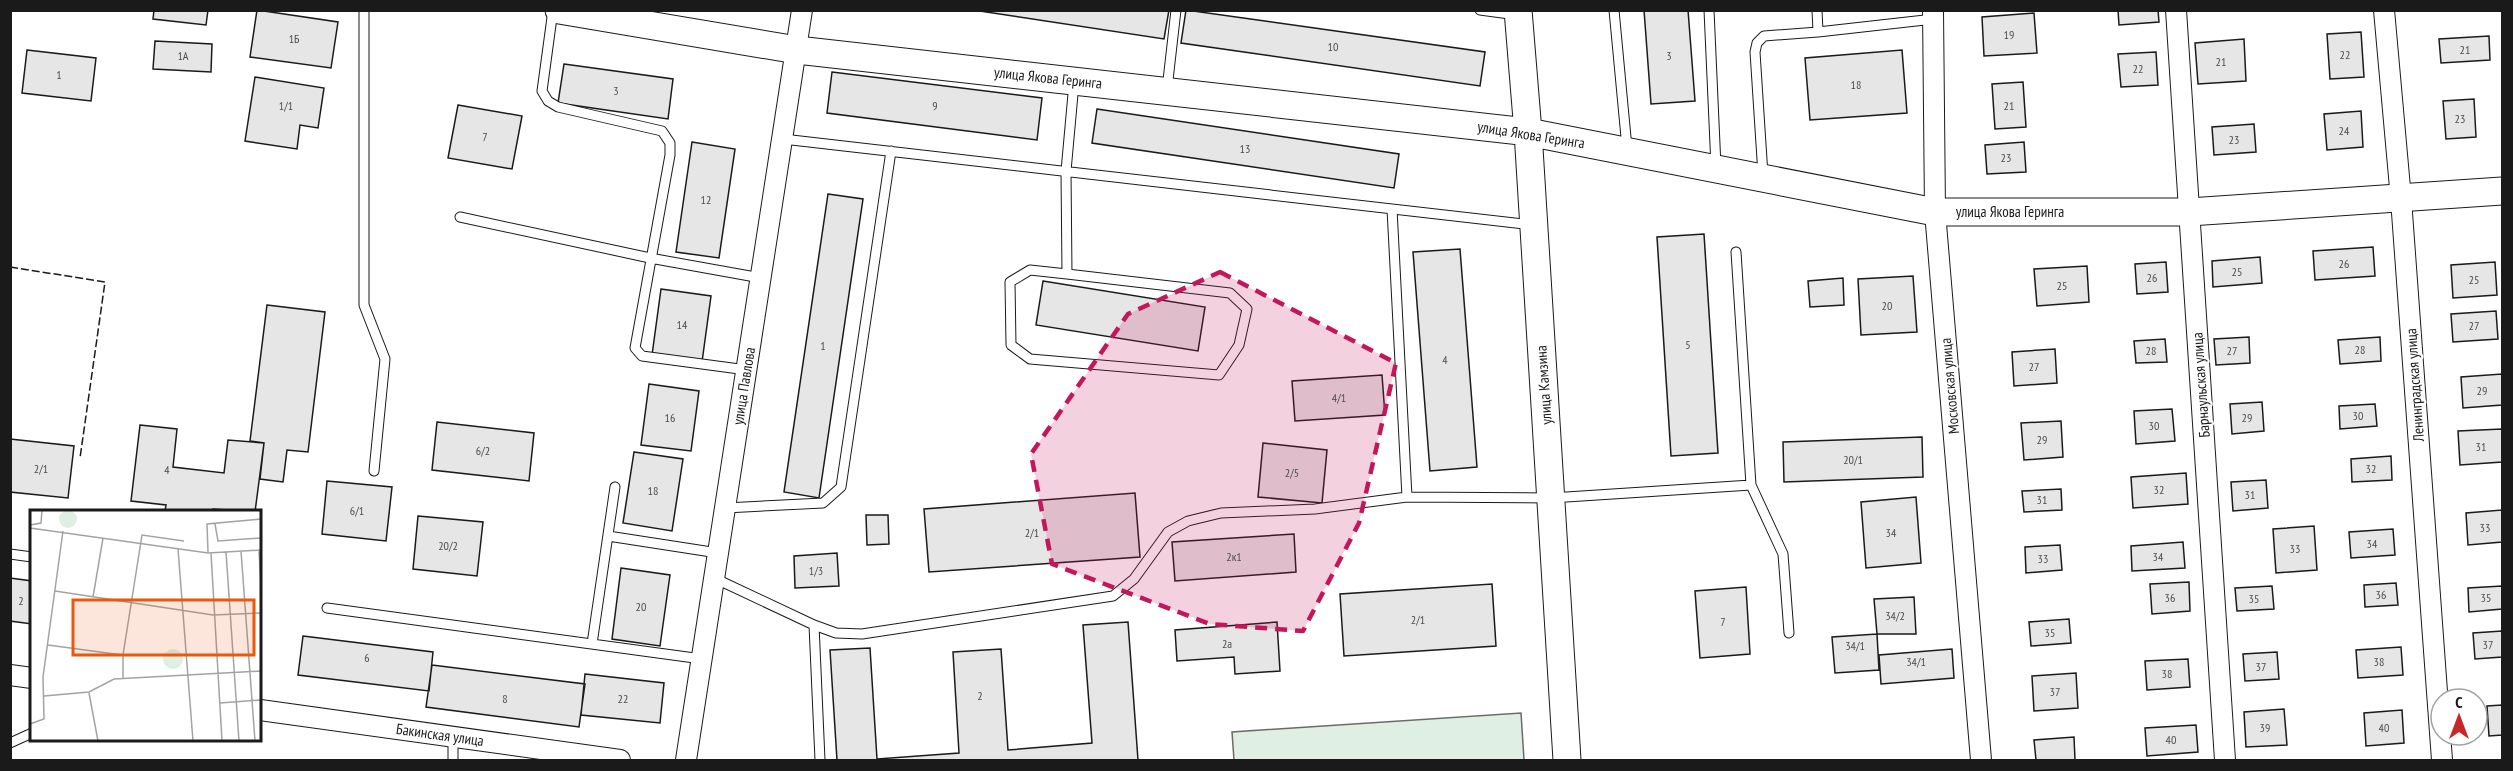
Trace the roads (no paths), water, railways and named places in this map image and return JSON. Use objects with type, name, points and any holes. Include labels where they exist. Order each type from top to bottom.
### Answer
[{"type":"street","name":"улица Якова Геринга","points":[[559,10],[797,50],[1528,132],[1935,212],[2189,212],[2502,191]]},
{"type":"street","name":"улица Павлова","points":[[686,760],[802,10]]},
{"type":"street","name":"Барнаульская улица","points":[[2176,10],[2226,760]]},
{"type":"street","name":"Ленинградская улица","points":[[2384,10],[2402,198],[2442,760]]},
{"type":"street","name":"улица Камзина","points":[[1518,13],[1528,132],[1567,760]]},
{"type":"street","name":"Московская улица","points":[[1934,15],[1935,212],[1981,760]]},
{"type":"street","points":[[10,675],[30,678]]},
{"type":"street","name":"Бакинская улица","points":[[261,710],[620,760]]},
{"type":"lane","points":[[364,10],[364,305],[384,359],[374,471]]},
{"type":"lane","points":[[553,10],[542,91],[548,101],[558,107],[662,131],[670,142],[670,155],[635,348],[642,356],[747,370]]},
{"type":"lane","points":[[1167,91],[1176,10]]},
{"type":"lane","points":[[1480,10],[1518,13]]},
{"type":"lane","points":[[1614,10],[1628,152]]},
{"type":"lane","points":[[1709,10],[1716,169]]},
{"type":"lane","points":[[1817,10],[1818,32]]},
{"type":"lane","points":[[1763,178],[1755,52],[1757,43],[1764,36],[1818,32],[1934,15]]},
{"type":"lane","points":[[1067,274],[1066,171],[1074,81]]},
{"type":"lane","points":[[783,139],[1534,225]]},
{"type":"lane","points":[[725,508],[823,503],[841,487],[891,151]]},
{"type":"lane","points":[[1392,209],[1407,497]]},
{"type":"lane","points":[[460,217],[650,258],[761,278]]},
{"type":"lane","points":[[1736,252],[1751,485],[1783,554],[1789,633]]},
{"type":"lane","points":[[1030,270],[1067,274],[1230,293],[1246,309],[1239,345],[1219,375],[1030,359],[1011,345],[1010,282],[1030,270]]},
{"type":"lane","points":[[714,578],[814,626],[836,633],[862,634],[1113,596],[1134,579],[1168,532],[1188,521],[1221,513],[1315,509],[1407,497],[1551,498],[1751,485]]},
{"type":"lane","points":[[592,644],[615,487]]},
{"type":"lane","points":[[608,536],[718,553]]},
{"type":"lane","points":[[10,554],[30,557]]},
{"type":"lane","points":[[327,608],[702,659]]},
{"type":"lane","points":[[814,626],[820,760]]},
{"type":"lane","points":[[10,743],[30,734]]},
{"type":"lane","points":[[453,737],[453,760]]}]
